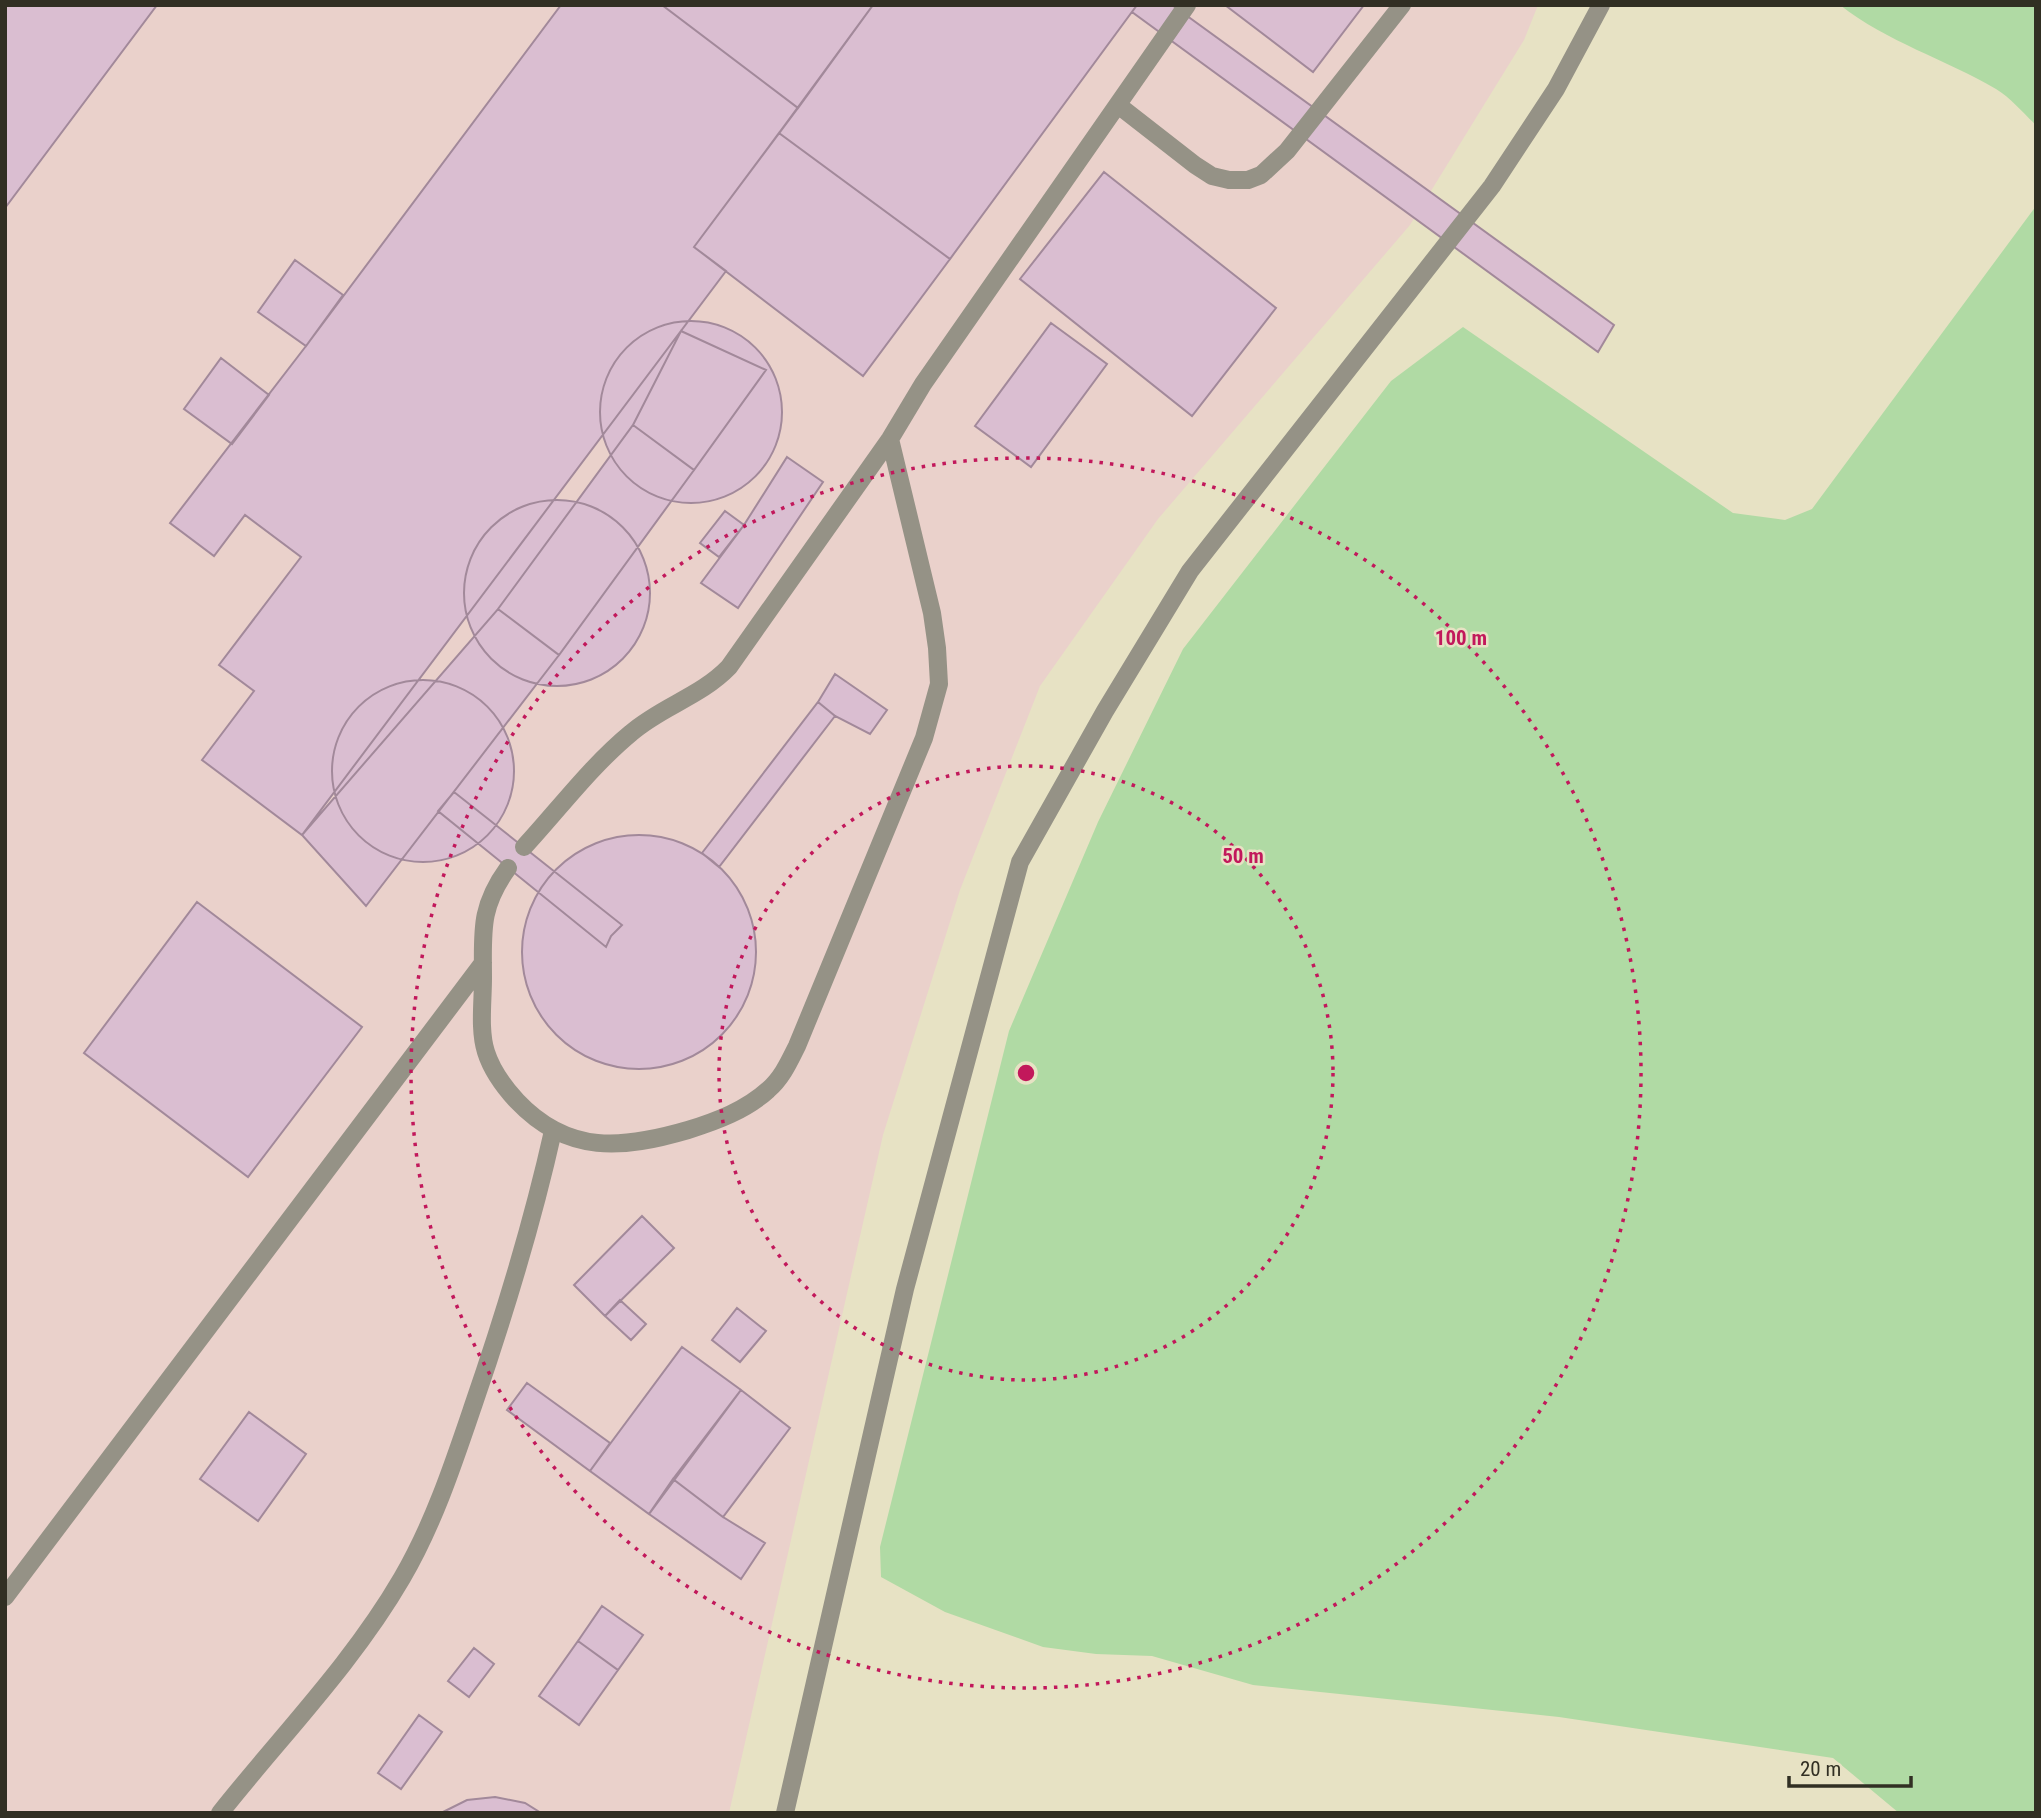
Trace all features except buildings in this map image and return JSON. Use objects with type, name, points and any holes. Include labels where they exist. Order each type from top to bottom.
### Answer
[{"type":"street","points":[[524,847],[616,746],[650,718],[702,691],[729,667],[890,439],[923,384],[1187,5]]},
{"type":"street","points":[[1118,105],[1212,176],[1248,180],[1261,175],[1287,151],[1402,5]]},
{"type":"street","points":[[785,1813],[905,1289],[1020,862],[1105,711],[1190,572],[1492,186],[1556,89],[1601,5]]},
{"type":"street","points":[[508,868],[489,899],[482,933],[483,1033],[486,1052],[506,1089],[530,1113],[553,1131],[593,1142],[634,1144],[710,1123],[732,1114],[769,1090],[783,1072],[797,1046],[924,738],[939,684],[932,613],[890,439]]},
{"type":"street","points":[[5,1597],[483,963]]},
{"type":"street","points":[[220,1813],[363,1638],[417,1552],[450,1471],[502,1322],[531,1224],[553,1131]]},
{"type":"shaded area","points":[[5,5],[1538,5],[1524,40],[1410,225],[1158,519],[1040,686],[960,890],[883,1135],[729,1813],[5,1813]]},
{"type":"green space","points":[[1840,5],[2036,5],[2036,125],[1996,89],[1877,30]]},
{"type":"green space","points":[[2036,206],[2036,1813],[1899,1813],[1833,1758],[1559,1717],[1253,1685],[1152,1656],[1096,1654],[1043,1647],[945,1612],[881,1577],[880,1547],[1009,1031],[1098,822],[1183,649],[1391,381],[1463,327],[1733,513],[1785,520],[1812,509]]}]
